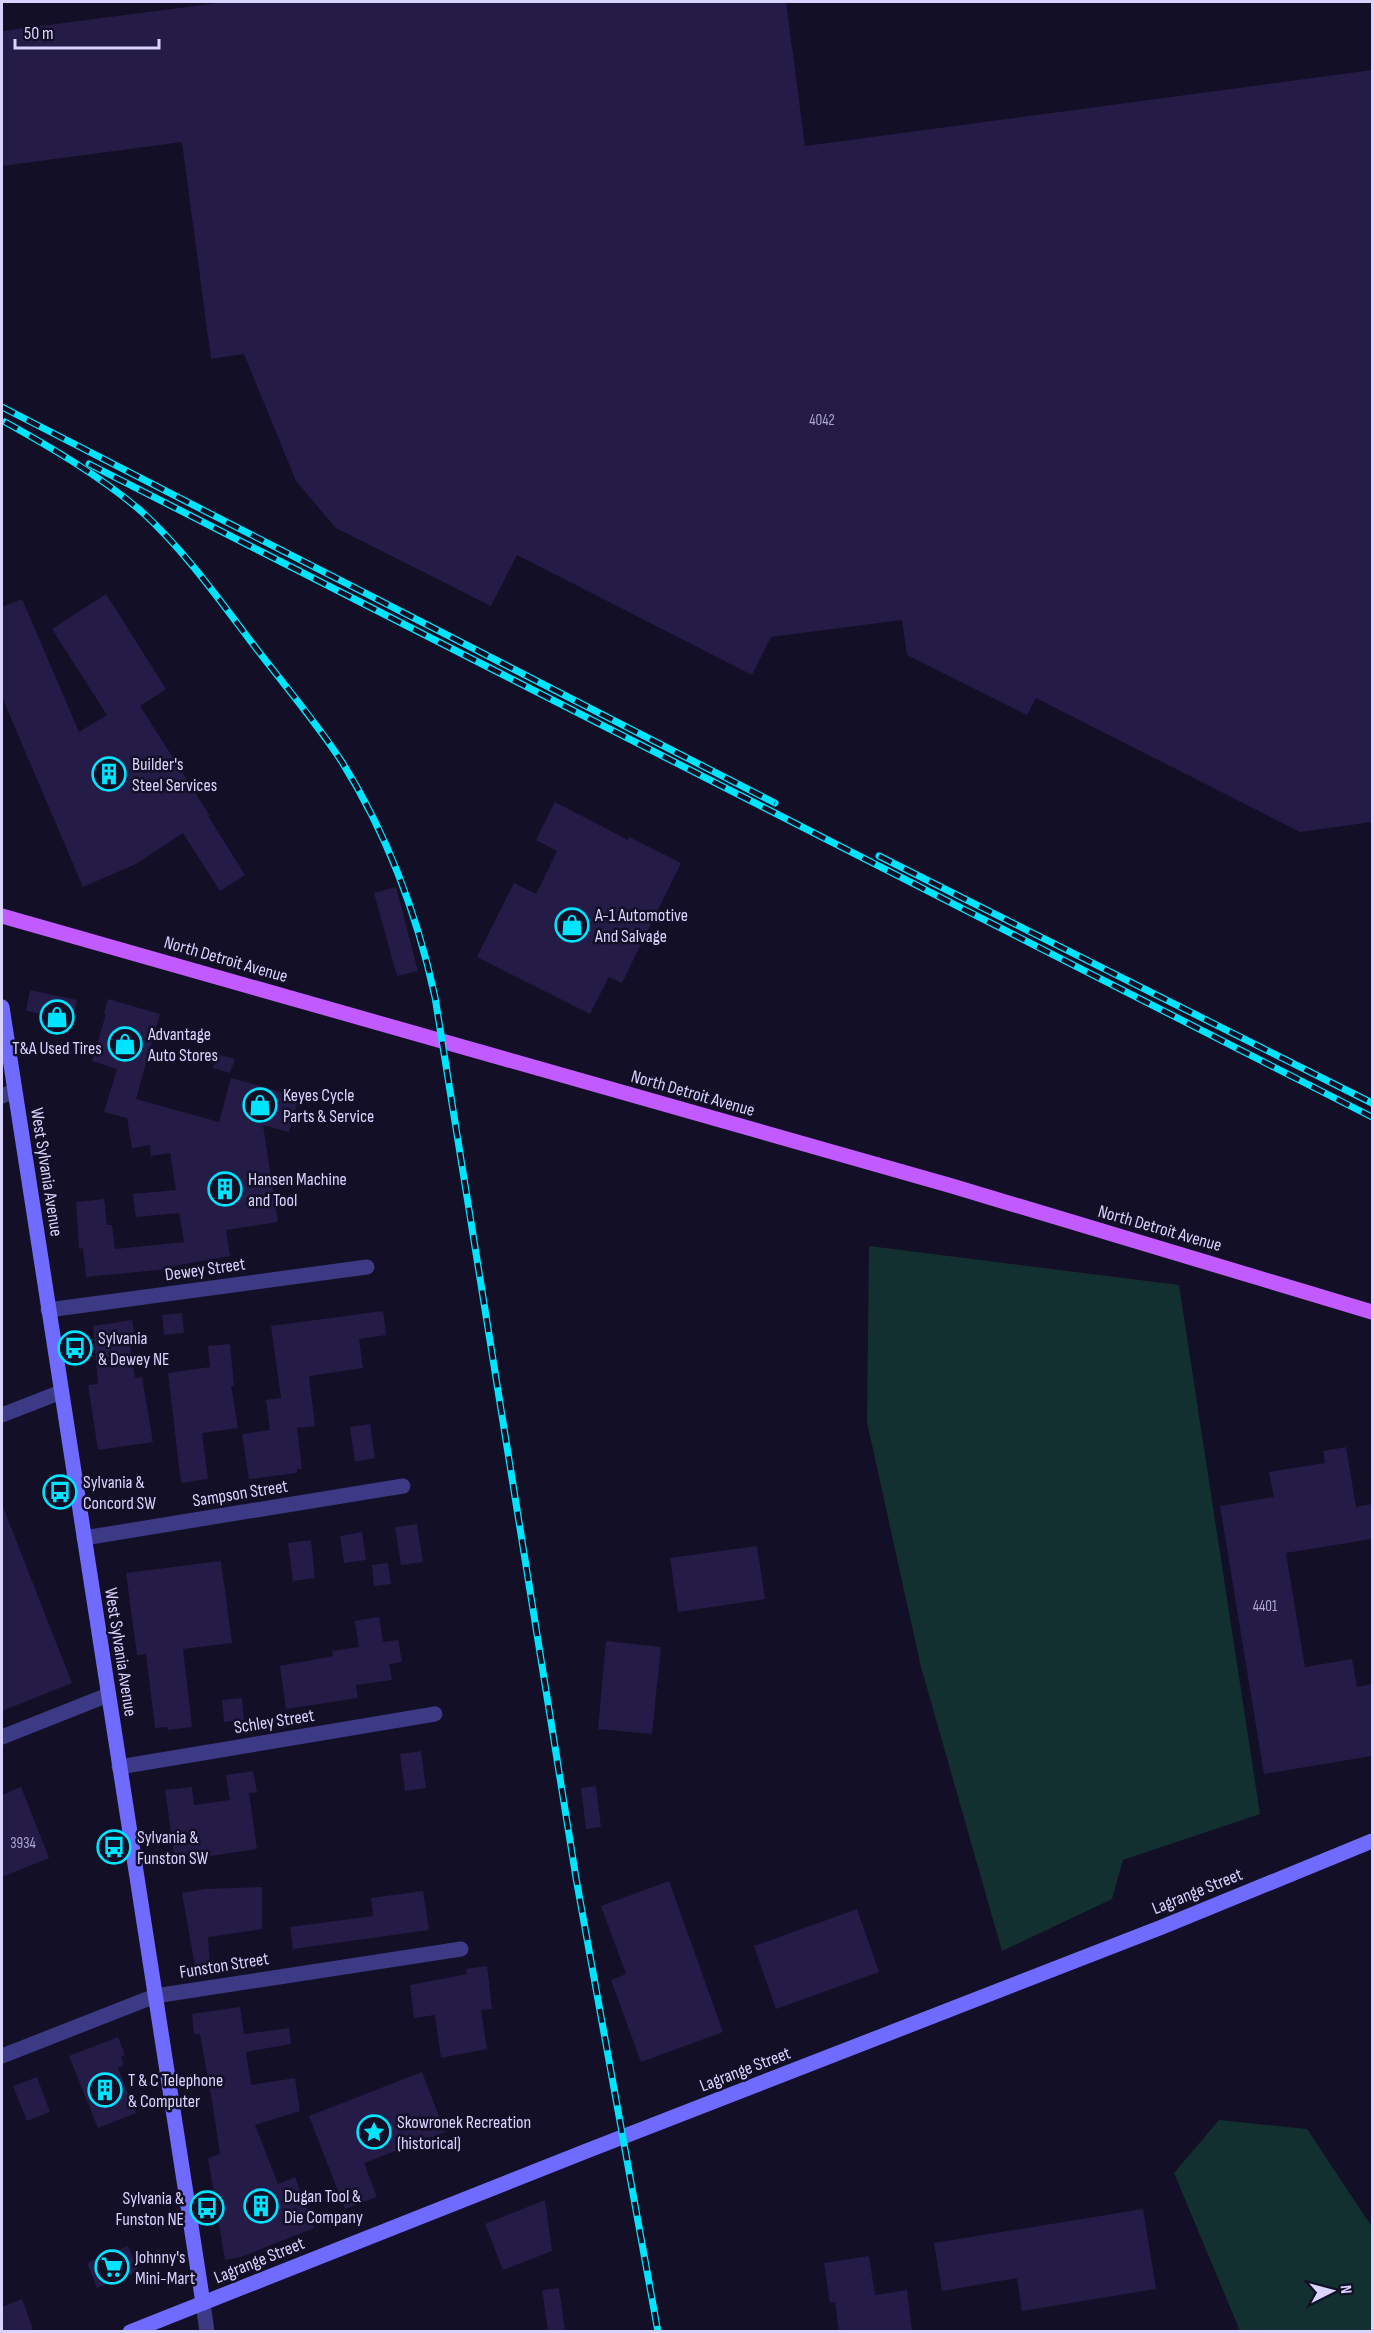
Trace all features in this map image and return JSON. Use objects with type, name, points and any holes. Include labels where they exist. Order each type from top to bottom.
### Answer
[{"type":"main road","name":"North Detroit Avenue","points":[[2,916],[952,1186],[1372,1312]]},
{"type":"main road","name":"West Sylvania Avenue","points":[[2,1007],[8,1094],[48,1310],[203,2303]]},
{"type":"main road","name":"Lagrange Street","points":[[130,2331],[1162,1927],[1372,1841]]},
{"type":"street","name":"Dewey Street","points":[[48,1310],[368,1267]]},
{"type":"street","points":[[2,1416],[61,1392]]},
{"type":"street","name":"Sampson Street","points":[[84,1538],[403,1486]]},
{"type":"street","points":[[2,1737],[108,1695]]},
{"type":"street","name":"Schley Street","points":[[119,1767],[435,1714]]},
{"type":"street","name":"Funston Street","points":[[2,2056],[155,1995],[461,1949]]},
{"type":"street","points":[[203,2303],[207,2331]]},
{"type":"green space","points":[[869,1246],[1179,1285],[1260,1814],[1123,1860],[1112,1899],[1002,1951],[921,1667],[867,1422]]},
{"type":"green space","points":[[1219,2120],[1307,2129],[1372,2227],[1372,2331],[1240,2331],[1174,2173]]},
{"type":"building","points":[[225,2],[786,2],[805,146],[1372,70],[1372,822],[1300,832],[1036,698],[1027,715],[907,655],[902,620],[771,637],[752,675],[517,555],[491,606],[336,528],[296,481],[244,354],[211,359],[182,142],[2,166],[2,31]]},
{"type":"building","name":"Builder's Steel Services","points":[[106,594],[166,689],[140,706],[245,875],[220,891],[183,833],[136,864],[83,887],[2,697],[2,607],[22,599],[79,732],[107,715],[52,629]]},
{"type":"building","name":"A-1 Automotive And Salvage","points":[[555,802],[628,840],[629,837],[681,863],[622,983],[609,977],[590,1014],[477,957],[514,883],[536,894],[557,851],[536,840]]},
{"type":"building","points":[[396,887],[418,971],[397,976],[374,893]]},
{"type":"building","name":"T&A Used Tires","points":[[30,990],[77,1000],[72,1024],[41,1019],[42,1014],[26,1011]]},
{"type":"building","points":[[108,999],[160,1014],[136,1099],[219,1122],[231,1078],[299,1097],[289,1132],[263,1125],[278,1222],[226,1230],[230,1256],[168,1267],[168,1269],[86,1277],[83,1248],[79,1249],[76,1202],[104,1199],[107,1225],[112,1225],[115,1249],[184,1242],[179,1213],[136,1217],[133,1194],[176,1190],[170,1153],[151,1156],[150,1145],[132,1148],[127,1118],[104,1112],[117,1069],[92,1061],[106,1014],[104,1013]]},
{"type":"building","points":[[217,1054],[235,1059],[230,1073],[213,1068]]},
{"type":"building","points":[[383,1311],[386,1335],[359,1339],[363,1368],[309,1376],[315,1426],[297,1428],[302,1469],[297,1469],[297,1473],[249,1479],[242,1434],[270,1430],[266,1400],[281,1398],[271,1326]]},
{"type":"building","points":[[182,1313],[184,1333],[164,1335],[162,1315]]},
{"type":"building","points":[[132,1320],[135,1338],[129,1339],[135,1378],[142,1377],[153,1442],[98,1450],[88,1385],[98,1384],[93,1326]]},
{"type":"building","points":[[230,1344],[234,1386],[231,1386],[238,1428],[202,1433],[208,1479],[181,1483],[168,1373],[210,1367],[208,1346]]},
{"type":"building","points":[[370,1424],[375,1458],[355,1462],[350,1427]]},
{"type":"building","points":[[1346,1447],[1356,1507],[1372,1504],[1372,1539],[1286,1553],[1305,1667],[1352,1659],[1357,1687],[1372,1684],[1372,1756],[1264,1774],[1220,1506],[1274,1497],[1269,1472],[1325,1463],[1323,1451]]},
{"type":"building","points":[[2,1508],[72,1683],[2,1711]]},
{"type":"building","points":[[417,1524],[423,1562],[401,1565],[395,1527]]},
{"type":"building","points":[[362,1532],[366,1560],[344,1563],[340,1536]]},
{"type":"building","points":[[311,1540],[315,1578],[293,1581],[288,1543]]},
{"type":"building","points":[[757,1546],[765,1599],[678,1612],[670,1558]]},
{"type":"building","points":[[221,1561],[232,1643],[183,1649],[192,1727],[168,1730],[168,1727],[155,1728],[146,1654],[137,1655],[126,1573]]},
{"type":"building","points":[[388,1563],[391,1584],[374,1586],[372,1565]]},
{"type":"building","points":[[379,1617],[383,1642],[398,1640],[402,1662],[389,1664],[392,1680],[356,1685],[358,1698],[286,1709],[280,1666],[333,1656],[332,1651],[359,1647],[355,1621]]},
{"type":"building","points":[[606,1641],[661,1647],[652,1734],[598,1729]]},
{"type":"building","points":[[242,1698],[244,1720],[224,1722],[222,1700]]},
{"type":"building","points":[[421,1751],[426,1788],[405,1791],[400,1754]]},
{"type":"building","points":[[253,1771],[257,1792],[249,1793],[257,1849],[175,1861],[165,1790],[192,1787],[194,1805],[230,1800],[226,1775]]},
{"type":"building","points":[[596,1786],[601,1827],[586,1829],[581,1788]]},
{"type":"building","points":[[21,1787],[49,1858],[2,1877],[2,1795]]},
{"type":"building","points":[[669,1881],[723,2032],[641,2062],[611,1980],[626,1974],[601,1906]]},
{"type":"building","points":[[262,1887],[262,1929],[208,1937],[210,1965],[195,1966],[182,1893],[204,1889]]},
{"type":"building","points":[[423,1891],[429,1930],[293,1949],[290,1927],[373,1916],[371,1898]]},
{"type":"building","points":[[857,1909],[879,1972],[776,2009],[754,1946]]},
{"type":"building","points":[[487,1966],[492,2009],[481,2010],[487,2049],[441,2058],[435,2015],[414,2018],[410,1985],[467,1974],[466,1969]]},
{"type":"building","points":[[240,2007],[244,2034],[289,2028],[291,2044],[246,2052],[251,2085],[295,2078],[300,2111],[255,2125],[278,2184],[295,2177],[314,2228],[241,2257],[225,2260],[208,2158],[220,2154],[200,2034],[194,2034],[192,2014]]},
{"type":"building","name":"T & C Telephone & Computer","points":[[118,2037],[125,2055],[121,2057],[124,2065],[118,2068],[136,2113],[98,2128],[69,2056]]},
{"type":"building","points":[[422,2072],[445,2132],[364,2163],[377,2197],[345,2209],[309,2116]]},
{"type":"building","points":[[37,2077],[50,2112],[27,2121],[13,2086]]},
{"type":"building","points":[[545,2200],[552,2251],[503,2270],[485,2224]]},
{"type":"building","points":[[1143,2209],[1156,2289],[1022,2311],[1017,2278],[942,2291],[934,2243]]},
{"type":"building","name":"Johnny's Mini-Mart","points":[[128,2246],[138,2271],[97,2288],[87,2263]]},
{"type":"building","points":[[869,2256],[875,2295],[907,2290],[912,2331],[839,2331],[835,2302],[830,2303],[824,2263]]},
{"type":"building","points":[[559,2288],[565,2331],[548,2331],[542,2290]]},
{"type":"building","points":[[22,2299],[33,2329],[2,2331],[2,2307]]},
{"type":"railway","points":[[2,407],[775,803]]},
{"type":"railway","points":[[5,422],[58,452],[109,486],[141,511],[184,556],[342,762],[373,817],[410,905],[435,997],[576,1878],[658,2332]]},
{"type":"railway","points":[[89,464],[1372,1117]]},
{"type":"railway","points":[[879,856],[1372,1103]]},
{"type":"place","name":"Builder's Steel Services","points":[[109,774]]},
{"type":"place","name":"A-1 Automotive And Salvage","points":[[572,925]]},
{"type":"place","name":"T&A Used Tires","points":[[57,1017]]},
{"type":"place","name":"Advantage Auto Stores","points":[[125,1044]]},
{"type":"place","name":"Keyes Cycle Parts & Service","points":[[260,1105]]},
{"type":"place","name":"Hansen Machine and Tool","points":[[225,1189]]},
{"type":"place","name":"Sylvania & Dewey NE","points":[[75,1348]]},
{"type":"place","name":"Sylvania & Concord SW","points":[[60,1492]]},
{"type":"place","name":"Sylvania & Funston SW","points":[[114,1847]]},
{"type":"place","name":"T & C Telephone & Computer","points":[[105,2090]]},
{"type":"place","name":"Skowronek Recreation (historical)","points":[[374,2132]]},
{"type":"place","name":"Dugan Tool & Die Company","points":[[261,2206]]},
{"type":"place","name":"Sylvania & Funston NE","points":[[207,2208]]},
{"type":"place","name":"Johnny's Mini-Mart","points":[[112,2267]]}]
